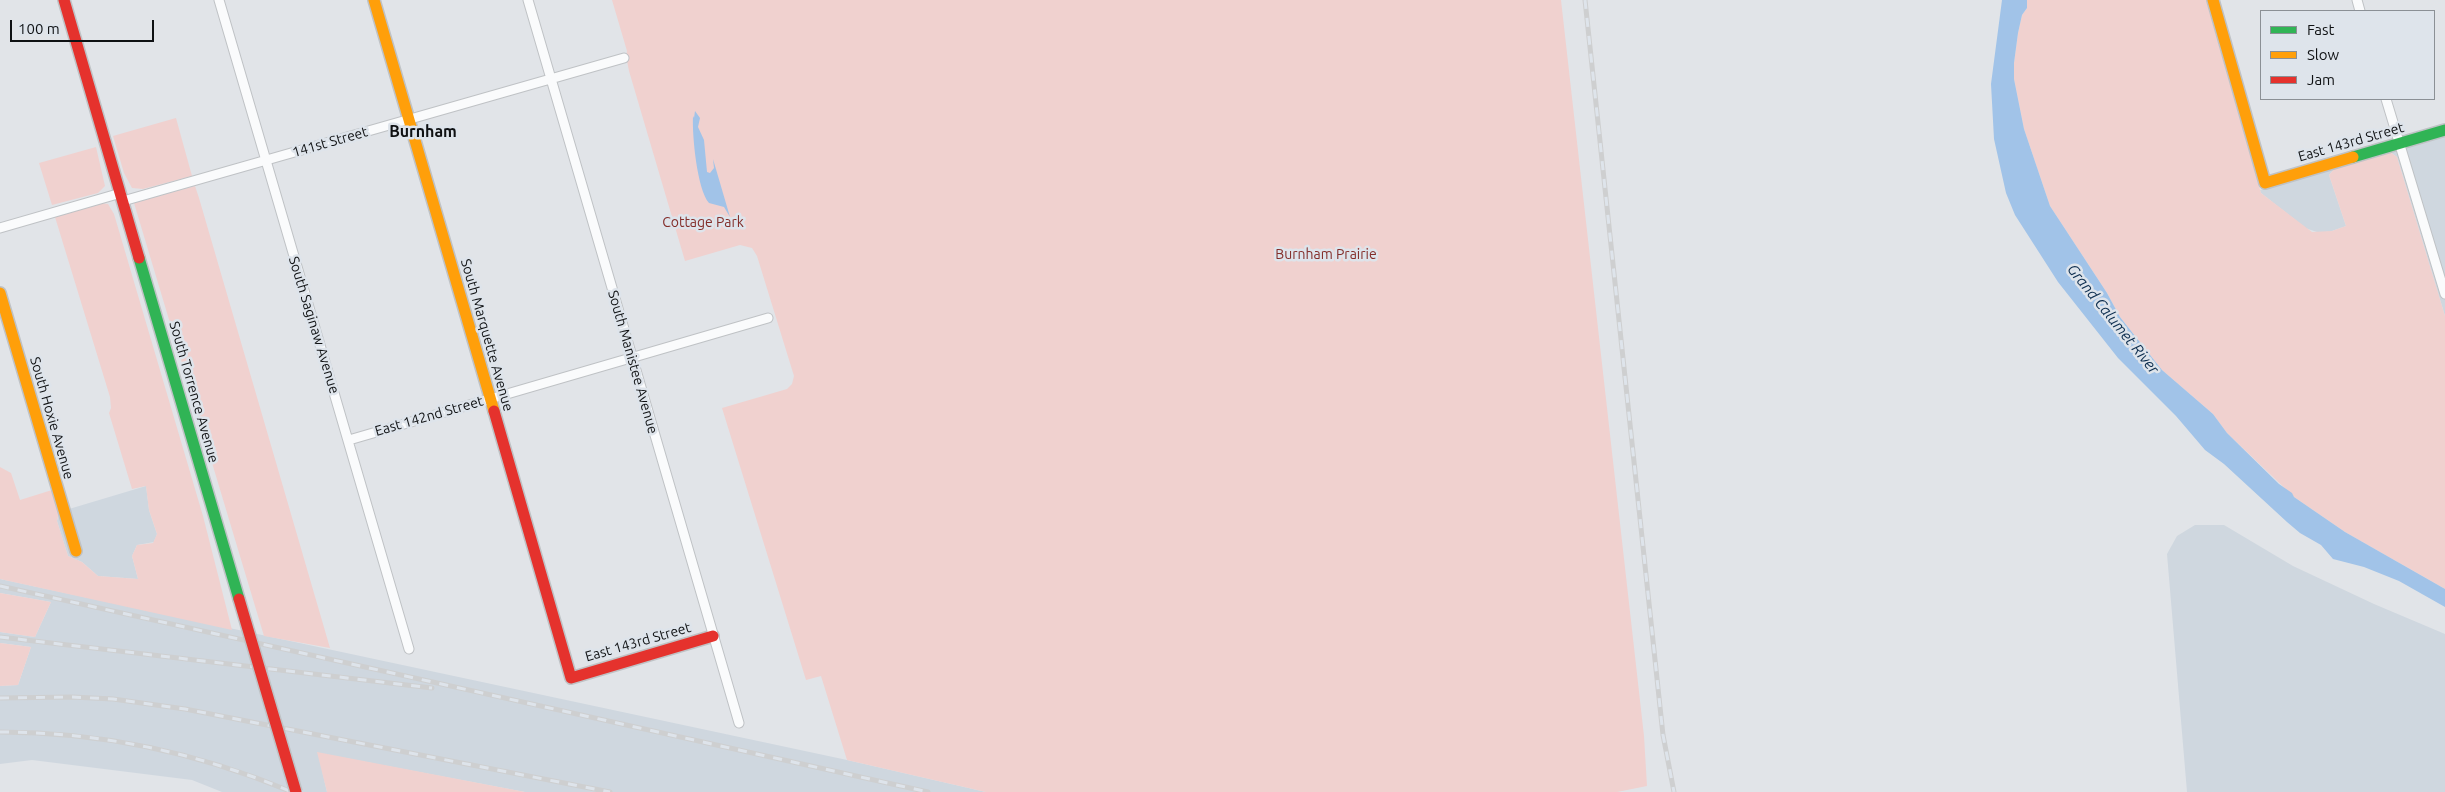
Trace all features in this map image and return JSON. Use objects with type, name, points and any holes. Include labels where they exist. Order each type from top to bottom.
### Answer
[{"type":"street","name":"South Torrence Avenue","points":[[64,0],[296,792]]},
{"type":"street","name":"South Saginaw Avenue","points":[[218,0],[409,649]]},
{"type":"street","name":"South Marquette Avenue","points":[[374,0],[571,678]]},
{"type":"street","name":"South Manistee Avenue","points":[[528,0],[739,723]]},
{"type":"street","name":"East 143rd Street","points":[[2213,0],[2265,183],[2445,130]]},
{"type":"street","name":"141st Street","points":[[0,228],[266,161],[624,58]]},
{"type":"street","points":[[2386,100],[2445,294]]},
{"type":"street","name":"South Hoxie Avenue","points":[[0,293],[76,551]]},
{"type":"street","name":"East 142nd Street","points":[[349,440],[768,318]]},
{"type":"street","name":"East 143rd Street","points":[[571,678],[713,636]]},
{"type":"shaded area","points":[[2445,135],[2445,316],[2397,157],[2390,152]]},
{"type":"shaded area","points":[[2335,168],[2329,175],[2346,226],[2332,231],[2320,233],[2305,228],[2261,193],[2260,190]]},
{"type":"shaded area","points":[[146,486],[149,510],[157,534],[154,542],[137,545],[132,556],[138,579],[98,576],[82,562],[68,556],[57,521],[59,512]]},
{"type":"shaded area","points":[[2195,525],[2224,525],[2293,566],[2374,604],[2445,634],[2445,792],[2187,792],[2167,554],[2177,536]]},
{"type":"shaded area","points":[[0,579],[847,760],[986,792],[525,792],[318,753],[327,792],[222,792],[192,780],[32,760],[0,764],[0,686],[18,685],[31,647],[0,643],[0,632],[35,637],[51,602],[0,593]]},
{"type":"green space","points":[[612,0],[1561,0],[1644,736],[1647,786],[1617,792],[986,792],[847,760],[821,676],[806,680],[722,408],[787,389],[792,384],[794,376],[757,256],[752,248],[740,245],[685,261],[629,71],[627,51]]},
{"type":"green space","points":[[2027,0],[2206,0],[2261,193],[2312,232],[2332,231],[2346,226],[2329,175],[2335,168],[2390,152],[2397,157],[2445,316],[2445,589],[2345,532],[2294,497],[2227,433],[2213,414],[2162,370],[2120,317],[2107,293],[2050,206],[2024,129],[2014,79],[2014,63],[2018,33],[2022,15],[2027,8]]},
{"type":"green space","points":[[176,118],[192,176],[143,189],[132,188],[124,173],[113,136]]},
{"type":"green space","points":[[96,147],[105,186],[98,193],[52,205],[39,163]]},
{"type":"green space","points":[[195,186],[330,648],[264,636],[134,203]]},
{"type":"green space","points":[[102,203],[108,204],[114,214],[203,516],[232,630],[0,579],[0,467],[11,473],[20,500],[52,490],[59,512],[57,521],[68,556],[82,562],[98,576],[138,579],[132,556],[137,545],[153,543],[157,534],[149,510],[146,486],[132,489],[109,413],[111,408],[110,397],[55,217]]},
{"type":"green space","points":[[0,593],[51,602],[35,637],[0,632]]},
{"type":"green space","points":[[0,643],[31,647],[18,685],[0,686]]},
{"type":"green space","points":[[317,752],[525,792],[327,792]]},
{"type":"water","name":"Grand Calumet River","points":[[2002,0],[2027,0],[2027,8],[2022,15],[2018,33],[2014,79],[2024,129],[2050,206],[2107,293],[2120,317],[2162,370],[2213,414],[2227,433],[2279,484],[2292,493],[2294,497],[2345,532],[2445,589],[2445,607],[2399,581],[2364,567],[2333,559],[2321,545],[2300,533],[2224,464],[2205,450],[2176,416],[2118,358],[2058,282],[2015,215],[2006,193],[1994,139],[1991,84]]},
{"type":"water","points":[[695,111],[700,118],[698,127],[704,140],[707,172],[710,173],[714,168],[713,159],[730,217],[724,207],[709,203],[701,186],[693,136],[693,116],[694,118]]},
{"type":"railway","points":[[1585,0],[1663,735],[1674,792]]},
{"type":"railway","points":[[0,586],[928,792]]},
{"type":"railway","points":[[0,637],[432,688]]},
{"type":"railway","points":[[0,698],[72,697],[113,699],[185,709],[610,792]]},
{"type":"railway","points":[[0,732],[75,736],[149,747],[221,766],[292,792]]},
{"type":"traffic: fast","points":[[2353,157],[2445,130]]},
{"type":"traffic: fast","points":[[139,258],[239,599]]},
{"type":"traffic: slow","points":[[374,0],[494,411]]},
{"type":"traffic: slow","points":[[2213,0],[2265,183],[2353,157]]},
{"type":"traffic: slow","points":[[0,293],[76,551]]},
{"type":"traffic: jam","points":[[64,0],[139,258]]},
{"type":"traffic: jam","points":[[494,411],[571,678],[713,636]]},
{"type":"traffic: jam","points":[[239,599],[296,792]]},
{"type":"district","name":"Burnham","points":[[423,132]]},
{"type":"park label","name":"Cottage Park","points":[[703,222]]},
{"type":"park label","name":"Burnham Prairie","points":[[1326,254]]}]
